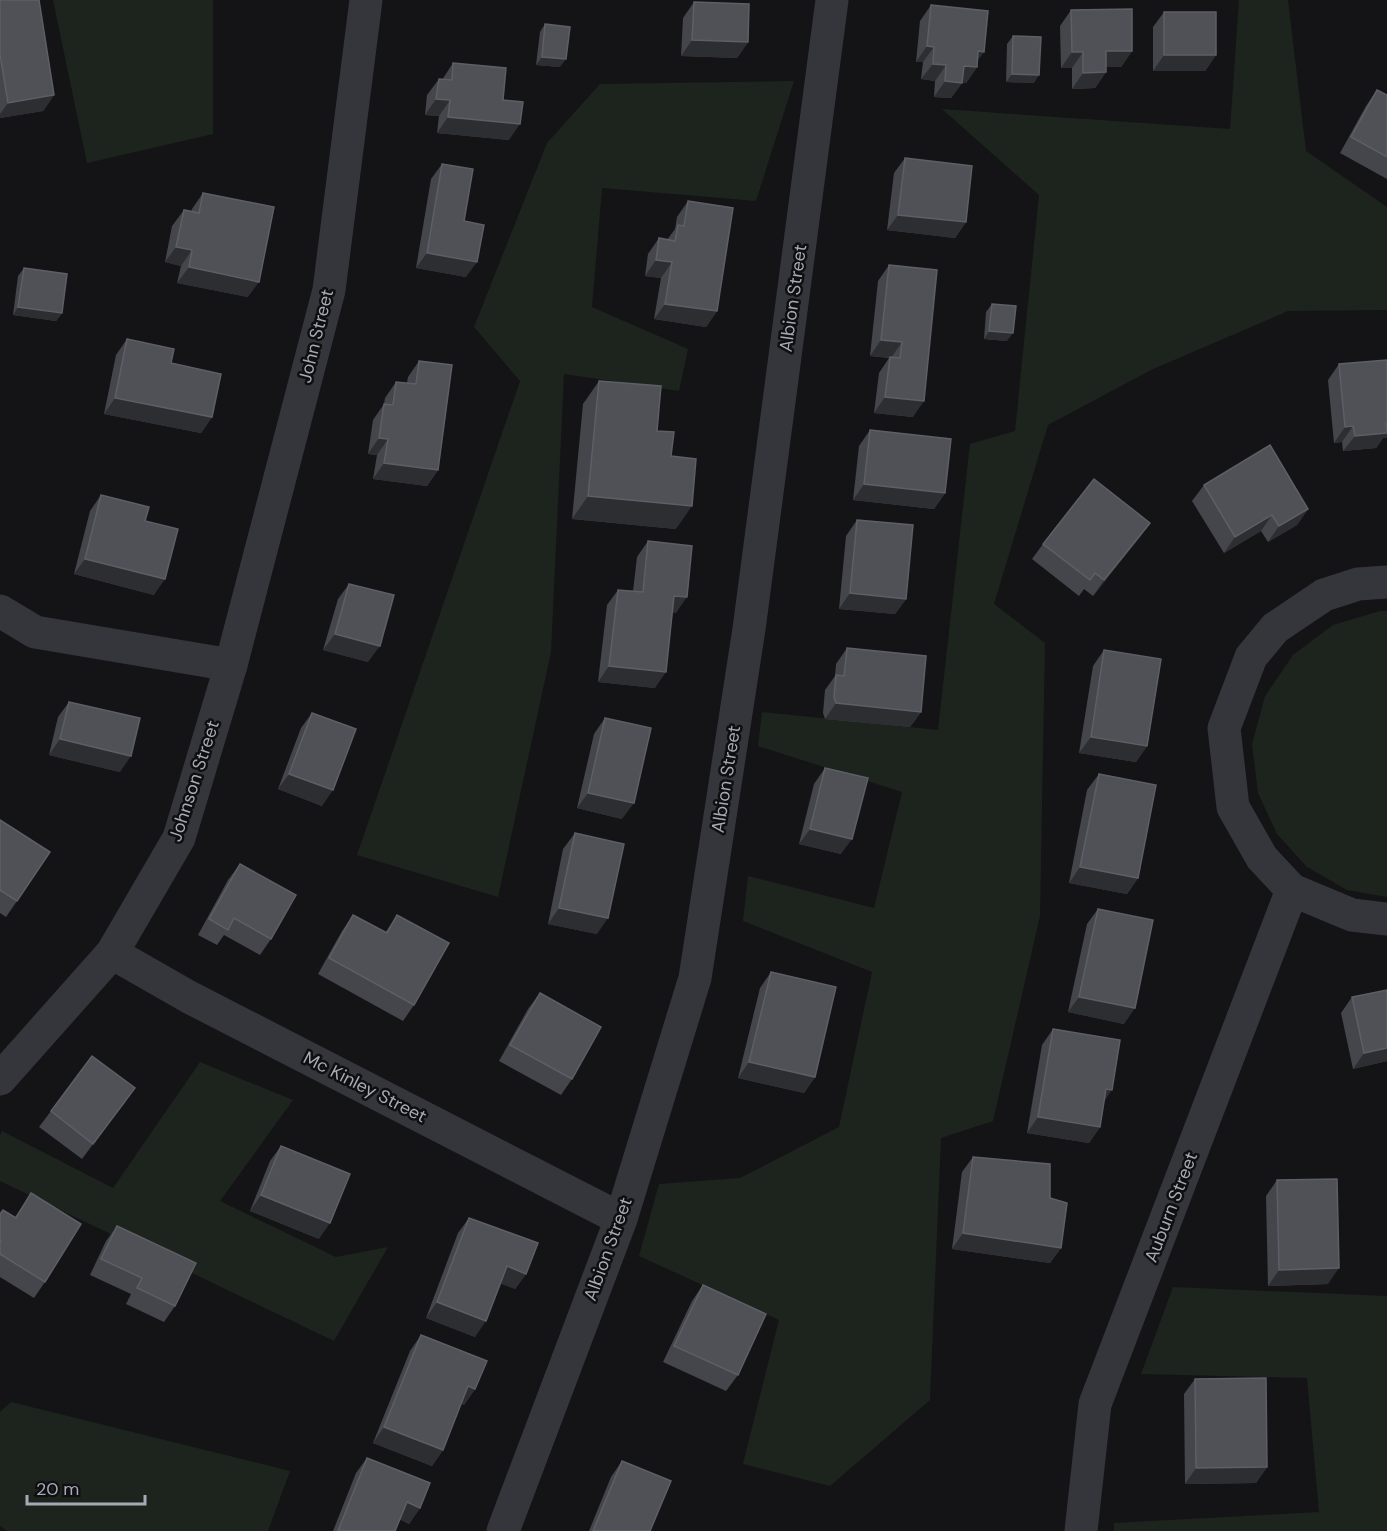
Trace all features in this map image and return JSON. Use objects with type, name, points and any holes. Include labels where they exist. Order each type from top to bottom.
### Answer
[{"type":"street","name":"John Street","points":[[231,665],[328,290],[366,0]]},
{"type":"street","name":"Albion Street","points":[[503,1531],[621,1218],[695,978],[749,630],[832,0]]},
{"type":"street","points":[[1387,582],[1358,584],[1323,595],[1275,628],[1251,657],[1224,728],[1233,807],[1262,858],[1292,890],[1352,915],[1387,919]]},
{"type":"street","points":[[0,611],[35,632],[231,665]]},
{"type":"street","name":"Johnson Street","points":[[0,1079],[112,952],[179,838],[231,665]]},
{"type":"street","name":"Auburn Street","points":[[1081,1531],[1095,1404],[1292,890]]},
{"type":"street","name":"Mc Kinley Street","points":[[112,952],[189,997],[621,1218]]},
{"type":"shaded area","points":[[53,0],[213,0],[213,134],[87,163]]},
{"type":"shaded area","points":[[1239,0],[1288,0],[1306,151],[1387,207],[1387,310],[1288,311],[1151,370],[1048,425],[994,604],[1045,643],[1040,916],[993,1121],[941,1138],[930,1400],[830,1486],[743,1464],[779,1320],[639,1256],[659,1184],[740,1178],[839,1127],[872,972],[743,921],[748,876],[874,908],[902,792],[758,746],[762,712],[938,730],[970,444],[1015,431],[1039,195],[942,109],[1230,129]]},
{"type":"shaded area","points":[[794,81],[756,201],[602,188],[592,307],[688,349],[679,391],[564,374],[551,652],[498,897],[357,855],[520,381],[474,327],[547,143],[600,84]]},
{"type":"shaded area","points":[[1387,611],[1387,897],[1347,890],[1307,867],[1277,834],[1258,793],[1252,744],[1265,696],[1293,655],[1333,625]]},
{"type":"shaded area","points":[[200,1062],[293,1100],[220,1201],[336,1257],[388,1247],[334,1341],[0,1181],[2,1131],[113,1188]]},
{"type":"shaded area","points":[[1173,1287],[1387,1296],[1387,1531],[1114,1531],[1114,1523],[1319,1512],[1307,1378],[1141,1374]]},
{"type":"shaded area","points":[[11,1402],[290,1471],[268,1531],[7,1531],[0,1526],[0,1412]]},
{"type":"building","points":[[0,0],[39,0],[54,95],[8,103],[0,54]]},
{"type":"building","points":[[694,2],[749,4],[748,42],[692,40]]},
{"type":"building","points":[[931,5],[988,11],[984,52],[978,51],[977,67],[964,66],[962,83],[945,81],[946,65],[933,64],[934,47],[927,46]]},
{"type":"building","points":[[1132,9],[1132,51],[1106,51],[1106,72],[1083,73],[1083,52],[1072,52],[1071,10]]},
{"type":"building","points":[[1164,12],[1216,12],[1216,55],[1164,55]]},
{"type":"building","points":[[545,24],[570,27],[566,59],[542,57]]},
{"type":"building","points":[[1013,36],[1041,37],[1039,75],[1012,74]]},
{"type":"building","points":[[453,63],[506,68],[503,100],[523,102],[520,124],[448,117],[450,100],[436,99],[439,79],[452,80]]},
{"type":"building","points":[[1377,90],[1387,95],[1387,157],[1351,137]]},
{"type":"building","points":[[905,158],[972,166],[966,222],[898,215]]},
{"type":"building","points":[[442,164],[473,169],[464,221],[484,225],[477,262],[427,253]]},
{"type":"building","points":[[203,193],[274,207],[259,282],[189,267],[192,250],[176,247],[184,210],[199,213]]},
{"type":"building","points":[[688,201],[733,208],[717,311],[665,304],[672,262],[656,260],[659,238],[675,241],[678,225],[684,226]]},
{"type":"building","points":[[889,265],[937,270],[924,401],[885,397],[890,357],[900,358],[902,342],[881,340]]},
{"type":"building","points":[[24,268],[67,274],[62,313],[18,307]]},
{"type":"building","points":[[992,304],[1016,306],[1013,333],[989,331]]},
{"type":"building","points":[[127,339],[174,349],[171,363],[221,374],[212,417],[115,398]]},
{"type":"building","points":[[1387,360],[1387,433],[1355,436],[1353,426],[1345,427],[1339,364]]},
{"type":"building","points":[[419,361],[452,365],[438,470],[384,463],[388,439],[379,438],[384,404],[393,405],[396,382],[416,384]]},
{"type":"building","points":[[599,381],[661,386],[657,431],[674,432],[671,456],[696,459],[692,506],[588,496]]},
{"type":"building","points":[[870,430],[951,439],[945,493],[864,484]]},
{"type":"building","points":[[1270,445],[1308,509],[1279,526],[1272,515],[1235,537],[1204,485]]},
{"type":"building","points":[[1094,479],[1150,523],[1104,580],[1095,573],[1090,580],[1043,544]]},
{"type":"building","points":[[101,495],[149,507],[145,521],[178,529],[165,579],[85,559]]},
{"type":"building","points":[[857,520],[913,525],[906,599],[850,593]]},
{"type":"building","points":[[648,541],[692,546],[687,597],[674,596],[666,672],[609,666],[618,590],[643,592]]},
{"type":"building","points":[[349,584],[394,595],[380,646],[335,634]]},
{"type":"building","points":[[847,648],[926,656],[921,712],[836,703],[834,697],[836,675],[844,676]]},
{"type":"building","points":[[1104,650],[1161,659],[1147,746],[1091,737]]},
{"type":"building","points":[[69,702],[140,718],[131,756],[60,739]]},
{"type":"building","points":[[312,713],[356,729],[333,790],[289,774]]},
{"type":"building","points":[[605,718],[651,728],[634,803],[588,793]]},
{"type":"building","points":[[825,768],[868,778],[852,839],[810,829]]},
{"type":"building","points":[[1099,774],[1156,785],[1138,878],[1080,867]]},
{"type":"building","points":[[0,820],[50,852],[17,901],[0,890]]},
{"type":"building","points":[[575,833],[624,844],[608,918],[559,908]]},
{"type":"building","points":[[240,864],[296,895],[271,939],[234,918],[228,930],[209,919]]},
{"type":"building","points":[[1098,909],[1153,920],[1135,1008],[1079,997]]},
{"type":"building","points":[[353,915],[387,933],[397,915],[449,943],[414,1005],[329,958]]},
{"type":"building","points":[[771,972],[836,987],[815,1077],[749,1062]]},
{"type":"building","points":[[1387,990],[1387,1048],[1364,1053],[1352,997]]},
{"type":"building","points":[[540,993],[601,1027],[572,1079],[510,1045]]},
{"type":"building","points":[[1053,1029],[1120,1040],[1112,1090],[1106,1089],[1100,1127],[1038,1117]]},
{"type":"building","points":[[92,1056],[135,1088],[93,1144],[51,1111]]},
{"type":"building","points":[[281,1146],[350,1174],[330,1223],[261,1195]]},
{"type":"building","points":[[973,1157],[1050,1164],[1050,1198],[1067,1203],[1061,1248],[963,1233]]},
{"type":"building","points":[[1337,1179],[1339,1268],[1279,1270],[1277,1180]]},
{"type":"building","points":[[31,1193],[81,1224],[45,1282],[0,1254],[0,1214],[3,1210],[16,1218]]},
{"type":"building","points":[[469,1218],[538,1243],[526,1274],[507,1266],[486,1321],[437,1302]]},
{"type":"building","points":[[117,1226],[196,1263],[175,1306],[137,1288],[142,1278],[101,1259]]},
{"type":"building","points":[[703,1285],[766,1314],[738,1375],[674,1346]]},
{"type":"building","points":[[421,1335],[487,1361],[475,1389],[468,1386],[443,1450],[384,1427]]},
{"type":"building","points":[[1266,1378],[1267,1467],[1196,1468],[1195,1379]]},
{"type":"building","points":[[367,1458],[430,1483],[420,1508],[407,1502],[395,1531],[338,1531]]},
{"type":"building","points":[[622,1461],[671,1481],[650,1531],[593,1531]]}]
